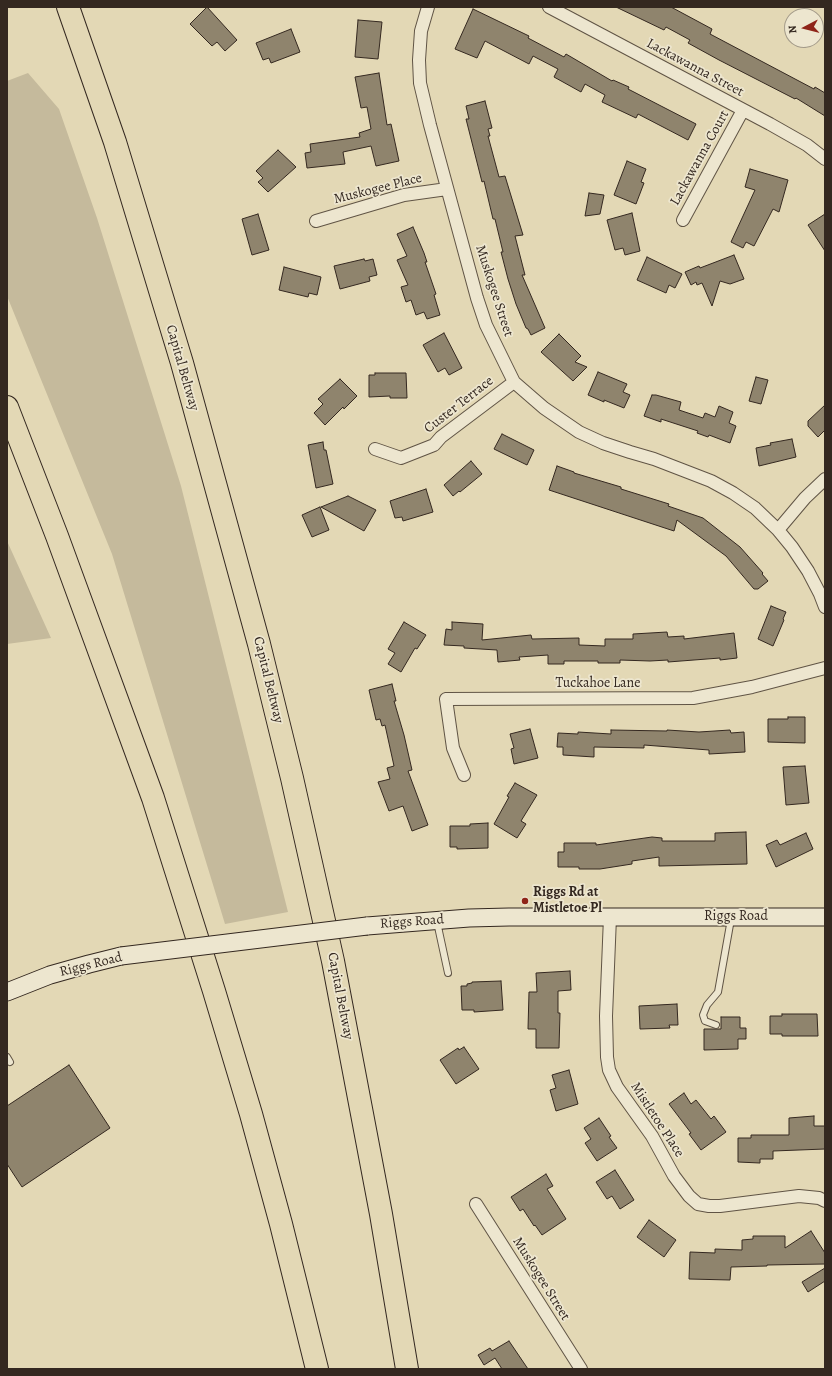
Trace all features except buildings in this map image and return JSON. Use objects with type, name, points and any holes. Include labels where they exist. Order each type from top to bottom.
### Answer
[{"type":"highway","name":"Capital Beltway","points":[[68,7],[115,142],[182,363],[259,644],[292,778],[336,976],[381,1214],[407,1369]]},
{"type":"highway","points":[[80,7],[115,142]]},
{"type":"highway","points":[[7,408],[58,536],[153,798],[251,1114],[282,1224],[317,1369]]},
{"type":"main road","name":"Riggs Road","points":[[7,992],[50,975],[121,956],[368,926],[436,920],[509,917],[825,917]]},
{"type":"street","name":"Muskogee Street","points":[[428,7],[421,31],[419,60],[420,83],[477,298],[486,325],[514,382],[544,408],[579,432],[603,443],[654,459],[711,481],[756,508],[778,530],[792,547],[808,571],[825,607]]},
{"type":"street","name":"Lackawanna Street","points":[[549,7],[770,124],[807,146],[825,159]]},
{"type":"street","name":"Lackawanna Court","points":[[683,220],[743,110]]},
{"type":"street","name":"Muskogee Place","points":[[316,221],[404,195],[447,189]]},
{"type":"street","name":"Custer Terrace","points":[[375,449],[401,458],[434,445],[441,437],[514,382]]},
{"type":"street","points":[[778,530],[805,498],[825,479]]},
{"type":"street","name":"Tuckahoe Lane","points":[[464,775],[453,748],[446,699],[693,698],[752,687],[825,668]]},
{"type":"street","name":"Mistletoe Place","points":[[610,917],[606,1016],[607,1058],[609,1070],[617,1087],[652,1136],[674,1176],[689,1196],[698,1204],[709,1206],[720,1206],[799,1196],[819,1198],[825,1201]]},
{"type":"street","name":"Muskogee Street","points":[[476,1204],[581,1369]]},
{"type":"lane","points":[[716,1025],[705,1021],[703,1015],[707,1005],[718,992],[731,917]]},
{"type":"lane","points":[[436,920],[448,973]]},
{"type":"shaded area","points":[[28,73],[59,109],[97,218],[181,486],[288,912],[225,924],[112,554],[7,296],[7,81]]},
{"type":"shaded area","points":[[7,541],[51,638],[7,644]]},
{"type":"place","name":"Riggs Rd at Mistletoe Pl","points":[[525,901]]}]
